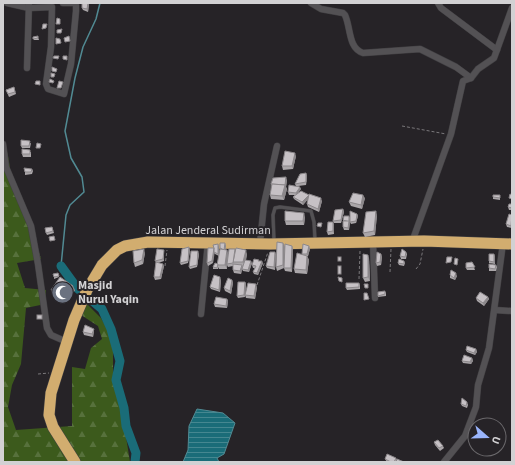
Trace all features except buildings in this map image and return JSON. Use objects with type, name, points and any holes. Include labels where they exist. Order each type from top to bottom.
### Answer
[{"type":"highway","name":"Jalan Jenderal Sudirman","points":[[75,462],[56,434],[49,415],[51,393],[74,320],[87,290],[102,265],[118,250],[136,243],[169,242],[360,243],[424,241],[507,244]]},
{"type":"street","points":[[7,3],[52,8],[63,3],[74,3],[76,5],[72,58],[64,94],[48,89],[46,84],[51,47],[52,8]]},
{"type":"street","points":[[311,3],[321,9],[342,13],[345,15],[352,41],[359,51],[363,53],[420,49],[456,67],[471,78]]},
{"type":"street","points":[[438,3],[441,8],[497,50]]},
{"type":"street","points":[[27,68],[29,5]]},
{"type":"street","points":[[412,242],[451,134],[461,85],[463,81],[471,78],[478,69],[490,62],[497,50],[512,8]]},
{"type":"street","points":[[3,144],[6,167],[31,226],[47,328],[51,335],[67,342]]},
{"type":"street","points":[[268,243],[264,204],[277,146]]},
{"type":"street","points":[[201,314],[208,242]]},
{"type":"street","points":[[373,242],[375,298]]},
{"type":"street","points":[[444,462],[457,447],[471,423],[476,407],[478,385],[489,348],[494,310],[507,244]]},
{"type":"street","points":[[494,310],[512,311]]},
{"type":"lane","points":[[268,243],[275,208],[280,207],[311,211],[314,222],[315,242]]},
{"type":"path","points":[[402,126],[419,130],[451,134]]},
{"type":"path","points":[[416,269],[420,264],[424,241]]},
{"type":"path","points":[[165,266],[165,256],[169,242]]},
{"type":"path","points":[[390,272],[392,242]]},
{"type":"path","points":[[257,285],[268,243]]},
{"type":"path","points":[[359,279],[360,243]]},
{"type":"path","points":[[38,374],[58,371]]},
{"type":"green space","points":[[3,142],[9,159],[14,190],[41,259],[17,263],[25,288],[46,290],[45,304],[26,308],[21,364],[12,385],[8,407],[16,430],[72,426],[72,367],[85,369],[91,348],[102,339],[98,326],[81,315],[86,303],[101,318],[110,335],[113,350],[113,378],[121,405],[130,462],[3,462]]},
{"type":"water","points":[[197,409],[223,413],[235,423],[224,454],[217,458],[219,462],[183,462],[188,450],[189,426]]},
{"type":"waterway","points":[[61,266],[66,215],[70,205],[84,192],[82,177],[71,158],[65,131],[75,78],[83,47],[96,19],[100,3]]},
{"type":"waterway","points":[[61,266],[77,288],[102,309],[111,329],[120,361],[116,380],[124,408],[126,426],[136,453],[135,462]]},
{"type":"place","name":"Masjid Nurul Yaqin","points":[[63,292]]}]
